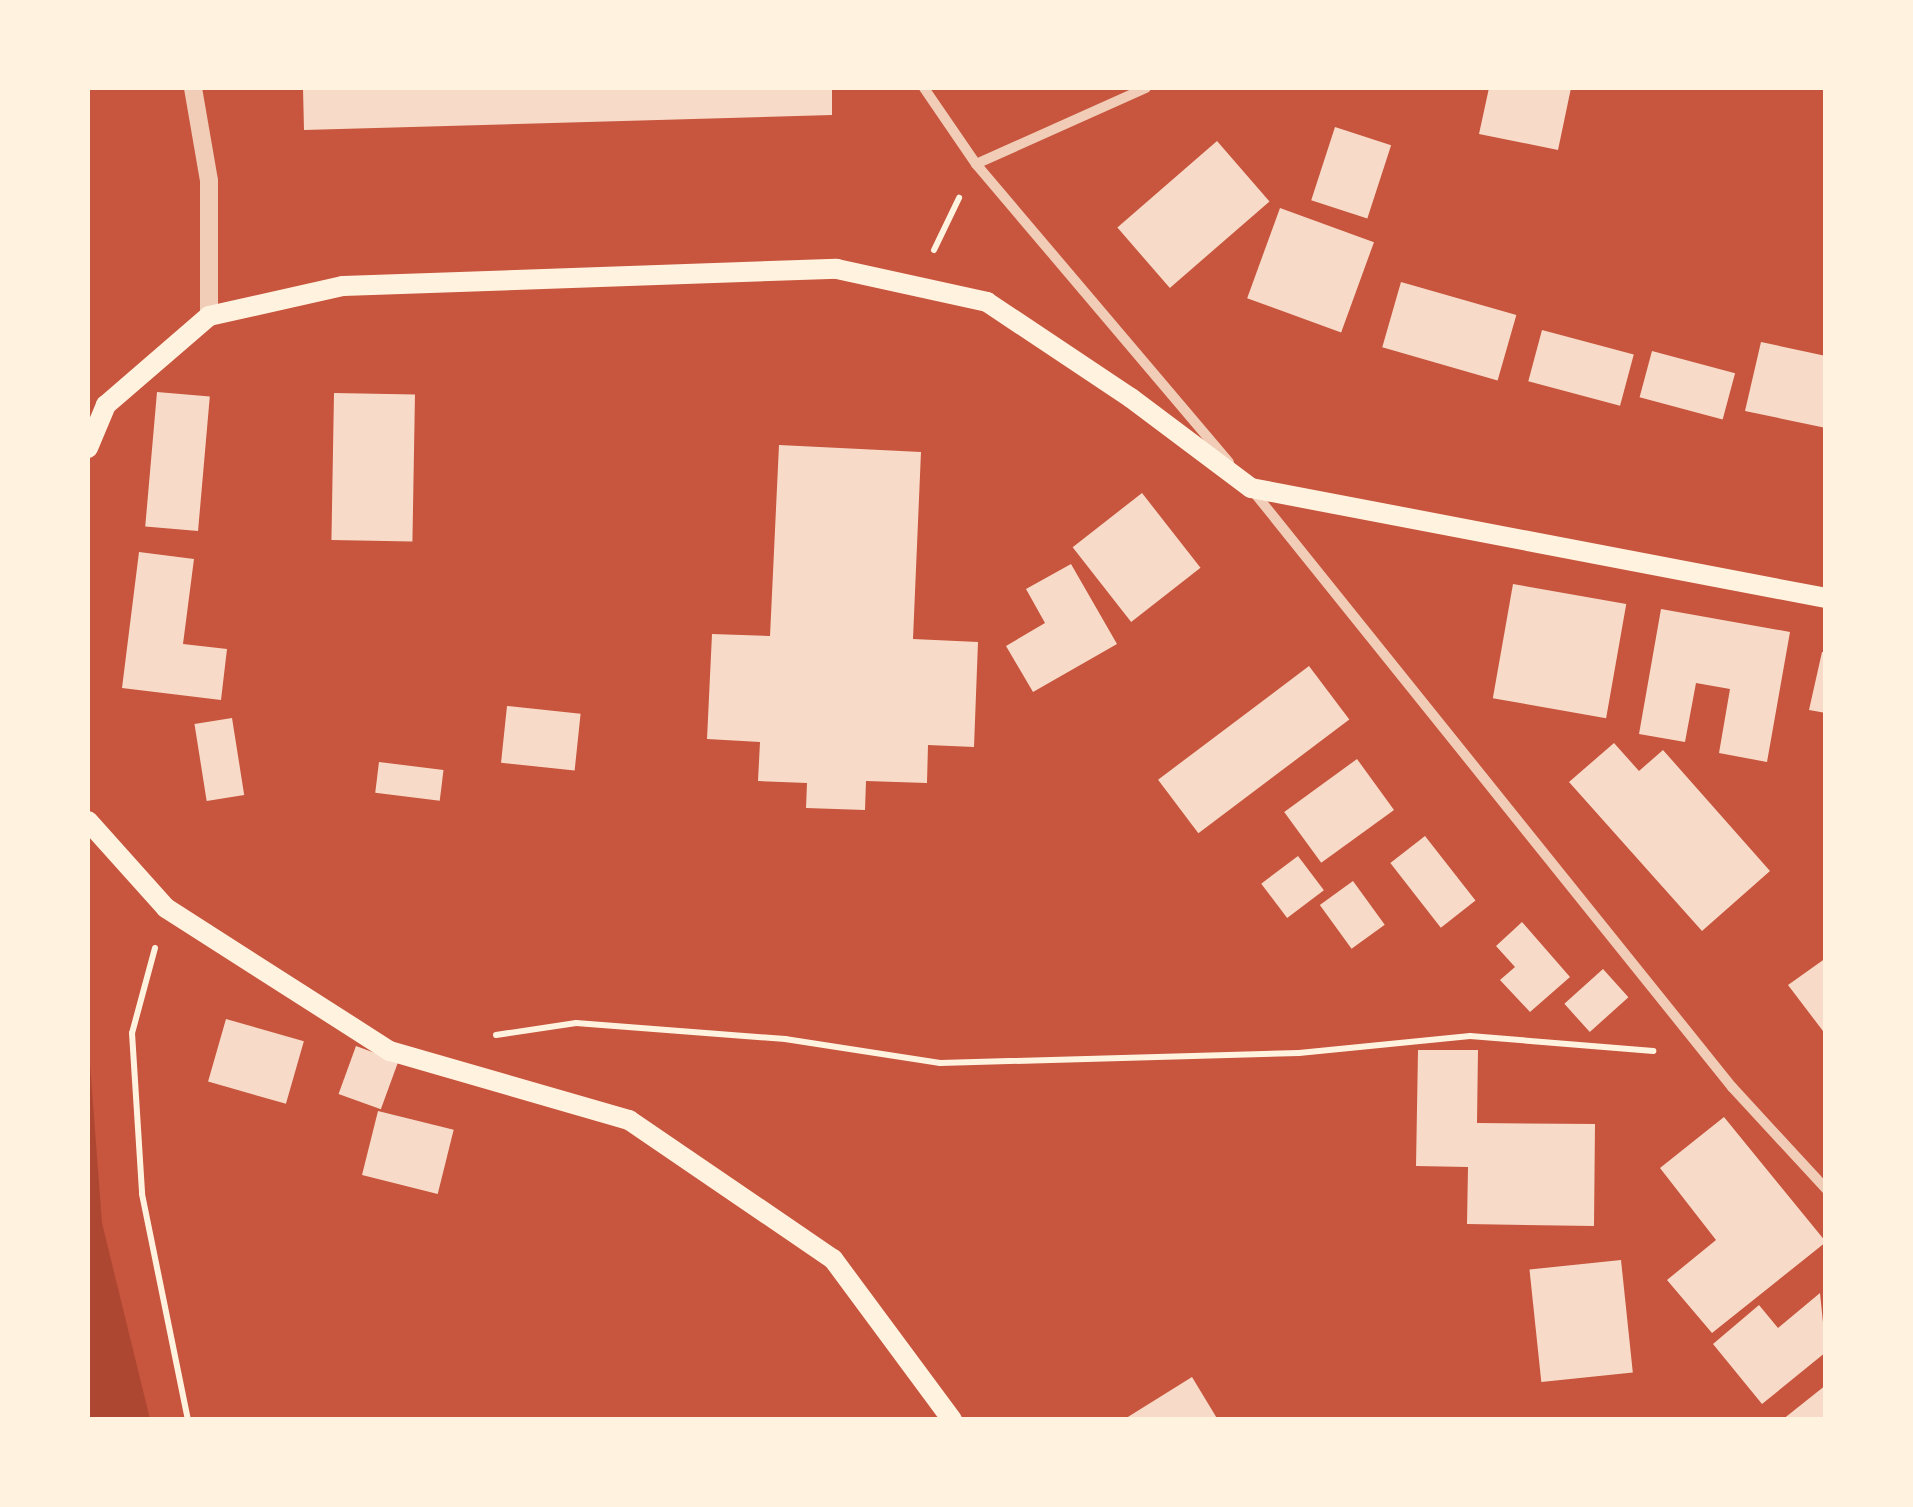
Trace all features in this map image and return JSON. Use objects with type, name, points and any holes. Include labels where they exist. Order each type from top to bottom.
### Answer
[{"type":"main road","points":[[88,448],[106,405],[209,316],[343,286],[837,268],[987,302],[1132,398],[1251,488],[1826,598]]},
{"type":"main road","points":[[88,822],[166,908],[390,1051],[629,1120],[833,1259],[952,1420]]},
{"type":"street","points":[[193,88],[209,180],[209,316]]},
{"type":"street","points":[[924,88],[976,164],[1251,488],[1732,1086],[1826,1189]]},
{"type":"street","points":[[976,164],[1146,88]]},
{"type":"path","points":[[916,287],[976,164]]},
{"type":"path","points":[[166,908],[132,1033],[142,1194],[188,1420]]},
{"type":"path","points":[[483,1037],[576,1023],[785,1039],[940,1063],[1298,1053],[1470,1036],[1647,1048],[1664,1056]]},
{"type":"shaded area","points":[[88,1037],[102,1223],[150,1419],[88,1419]]},
{"type":"building","points":[[303,88],[832,88],[832,115],[304,130]]},
{"type":"building","points":[[1489,88],[1571,88],[1558,150],[1479,134]]},
{"type":"building","points":[[1335,127],[1391,145],[1367,218],[1311,200]]},
{"type":"building","points":[[1217,141],[1269,201],[1170,288],[1117,228]]},
{"type":"building","points":[[1280,208],[1374,242],[1341,332],[1247,298]]},
{"type":"building","points":[[1401,282],[1516,315],[1498,380],[1382,347]]},
{"type":"building","points":[[1542,330],[1634,355],[1620,406],[1528,381]]},
{"type":"building","points":[[1761,342],[1826,356],[1826,428],[1745,411]]},
{"type":"building","points":[[1652,351],[1735,373],[1723,420],[1640,397]]},
{"type":"building","points":[[157,392],[210,397],[198,531],[145,526]]},
{"type":"building","points":[[334,393],[415,394],[412,541],[331,540]]},
{"type":"building","points":[[779,445],[921,452],[913,639],[978,642],[974,747],[928,745],[927,783],[866,781],[865,810],[806,808],[807,783],[758,781],[760,742],[707,739],[712,634],[770,636]]},
{"type":"building","points":[[1142,493],[1200,568],[1131,622],[1073,547]]},
{"type":"building","points":[[139,552],[194,559],[183,644],[227,649],[221,700],[122,688]]},
{"type":"building","points":[[1071,564],[1117,644],[1033,692],[1006,646],[1045,623],[1026,589]]},
{"type":"building","points":[[1513,584],[1626,604],[1606,718],[1493,698]]},
{"type":"building","points":[[1661,609],[1790,632],[1767,762],[1719,753],[1730,689],[1696,683],[1685,742],[1639,734]]},
{"type":"building","points":[[1822,652],[1826,652],[1826,713],[1809,710]]},
{"type":"building","points":[[1309,666],[1349,720],[1198,833],[1158,780]]},
{"type":"building","points":[[507,706],[581,714],[575,770],[501,763]]},
{"type":"building","points":[[232,718],[244,795],[207,801],[194,724]]},
{"type":"building","points":[[1614,743],[1639,771],[1663,750],[1770,871],[1702,931],[1569,782]]},
{"type":"building","points":[[1357,759],[1394,810],[1321,863],[1284,812]]},
{"type":"building","points":[[379,762],[444,770],[440,801],[375,793]]},
{"type":"building","points":[[1425,836],[1475,901],[1441,928],[1390,863]]},
{"type":"building","points":[[1298,856],[1324,890],[1287,918],[1261,884]]},
{"type":"building","points":[[1353,881],[1385,925],[1352,949],[1320,905]]},
{"type":"building","points":[[1522,922],[1570,977],[1530,1012],[1500,980],[1515,967],[1496,946]]},
{"type":"building","points":[[1826,958],[1826,1035],[1788,985]]},
{"type":"building","points":[[1603,969],[1628,997],[1590,1032],[1564,1004]]},
{"type":"building","points":[[226,1019],[304,1041],[286,1104],[208,1081]]},
{"type":"building","points":[[356,1046],[398,1061],[381,1109],[339,1094]]},
{"type":"building","points":[[1418,1050],[1478,1050],[1477,1123],[1595,1124],[1594,1226],[1467,1224],[1468,1167],[1416,1166]]},
{"type":"building","points":[[378,1111],[454,1130],[438,1194],[362,1175]]},
{"type":"building","points":[[1724,1117],[1826,1242],[1712,1333],[1667,1280],[1716,1240],[1660,1168]]},
{"type":"building","points":[[1621,1260],[1633,1372],[1541,1382],[1530,1270]]},
{"type":"building","points":[[1820,1293],[1826,1352],[1762,1404],[1713,1344],[1759,1305],[1778,1328]]},
{"type":"building","points":[[1192,1377],[1218,1420],[1123,1420]]},
{"type":"building","points":[[1826,1385],[1826,1420],[1782,1420]]}]
